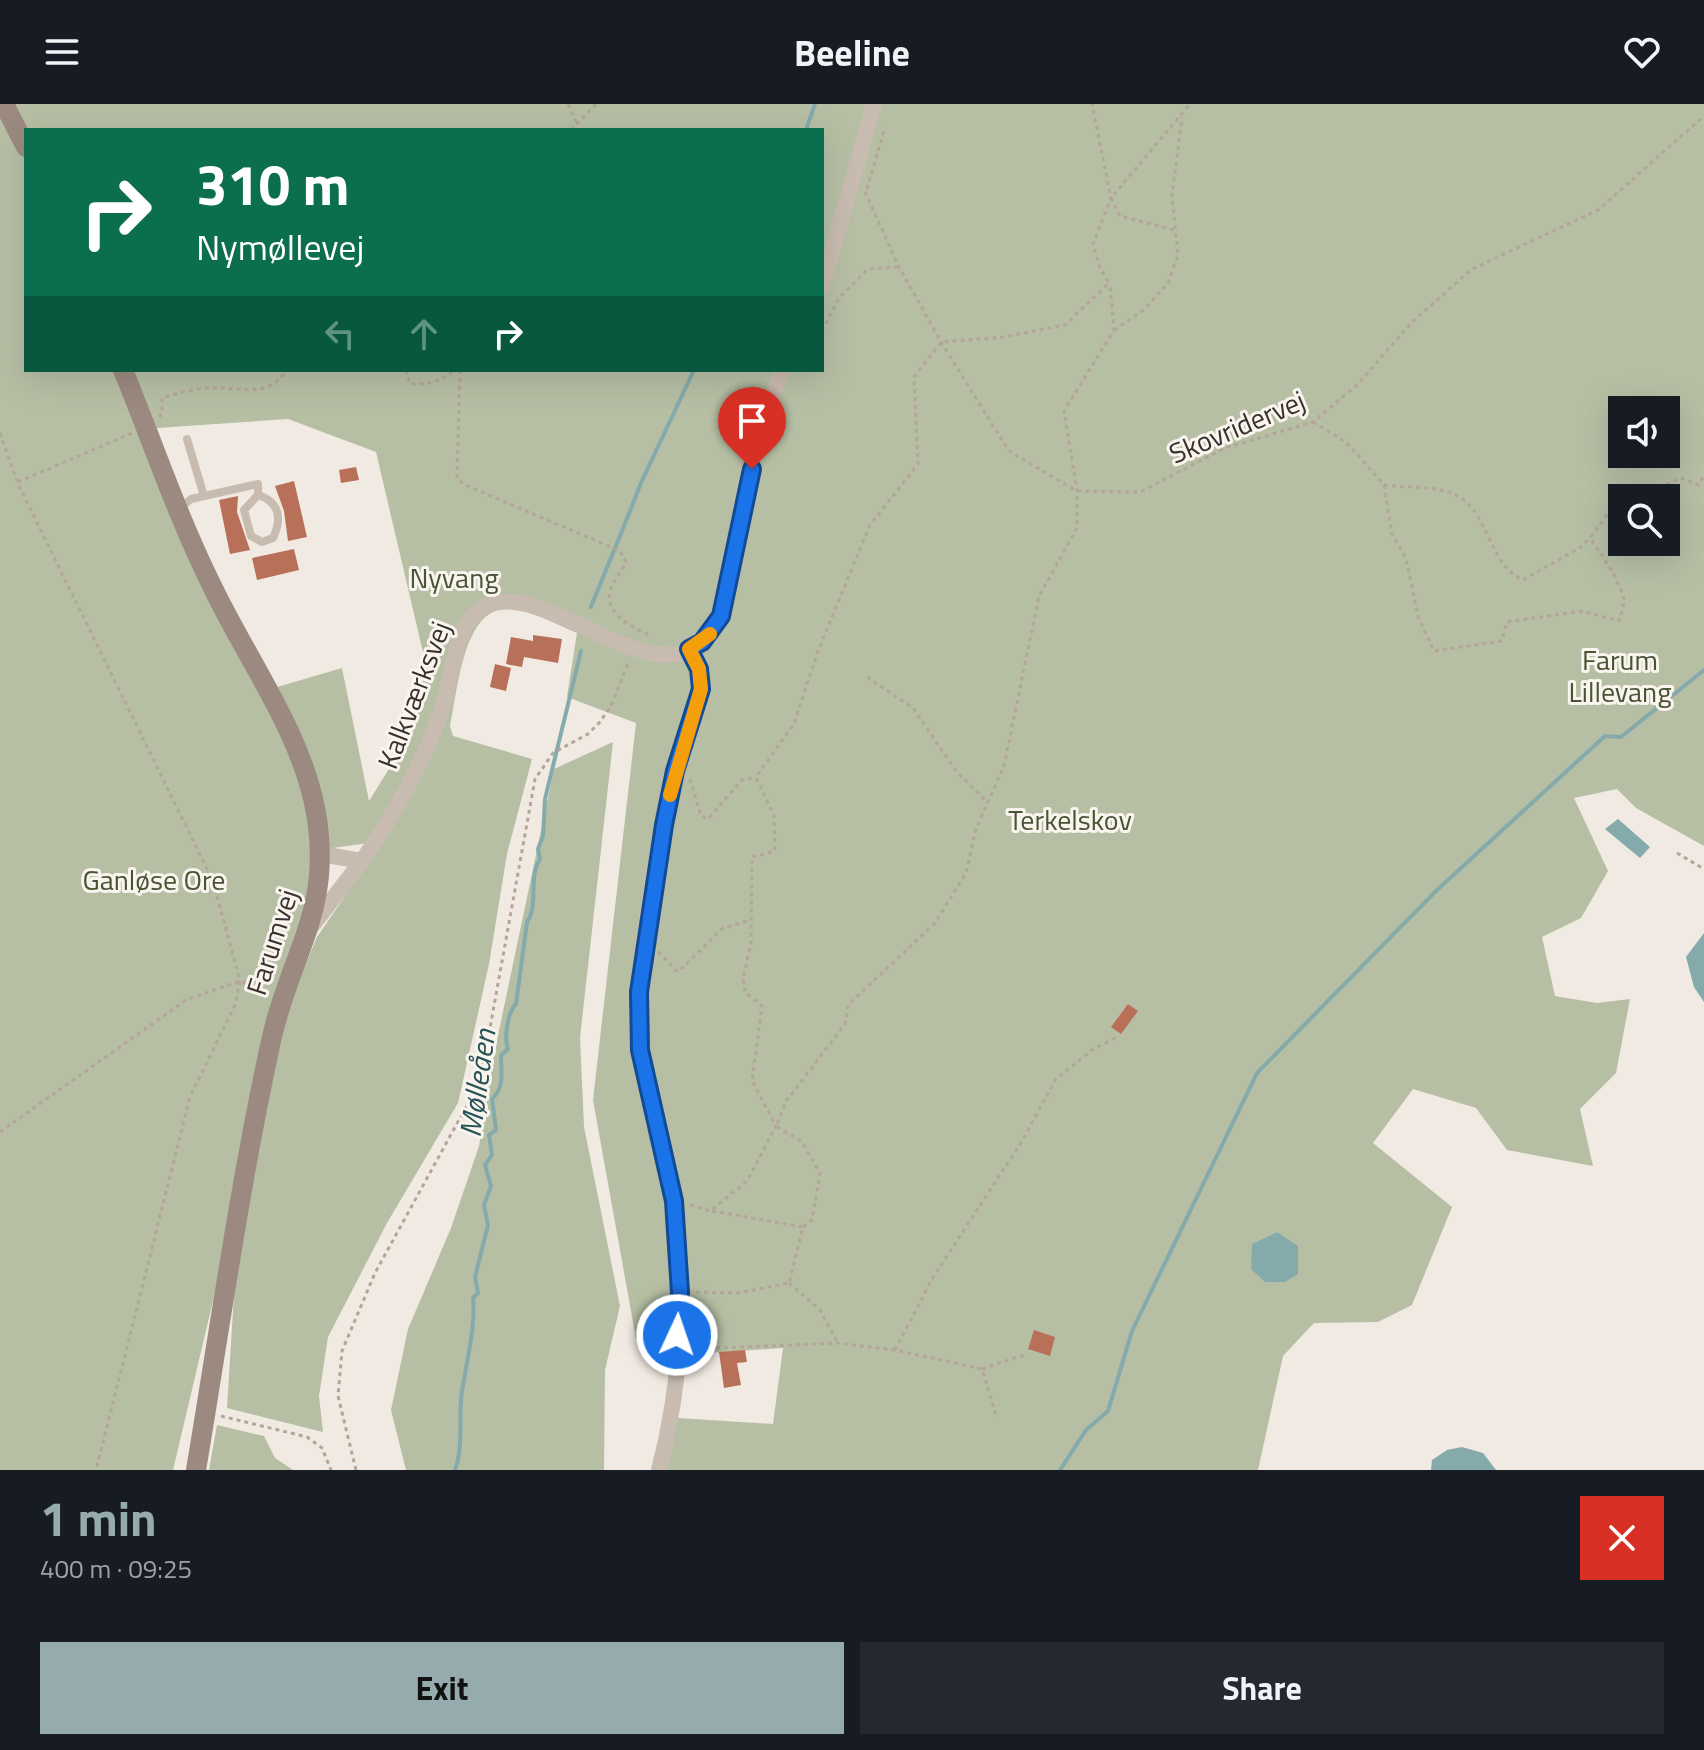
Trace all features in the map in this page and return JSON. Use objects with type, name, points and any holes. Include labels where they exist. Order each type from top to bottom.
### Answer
[{"type":"street","points":[[4,104],[24,143]]},
{"type":"street","points":[[824,281],[857,174],[874,104]]},
{"type":"street","name":"Farumvej","points":[[124,372],[212,587],[304,764],[321,854],[319,890],[311,927],[283,999],[256,1112],[196,1470]]},
{"type":"street","points":[[659,1470],[674,1399],[680,1292],[674,1201],[640,1050],[639,992],[675,771],[701,689],[699,669],[689,649],[702,642],[721,616],[758,440],[782,372]]},
{"type":"street","name":"Kalkværksvej","points":[[311,927],[362,861],[398,807],[443,706],[464,629],[482,608],[504,598],[527,603],[634,649],[661,654],[689,649]]},
{"type":"street","points":[[321,854],[362,861]]},
{"type":"lane","points":[[187,439],[204,496]]},
{"type":"lane","points":[[178,509],[191,499],[258,484],[258,495],[244,510],[251,536],[262,542],[273,538],[279,525],[278,512],[273,502],[258,495]]},
{"type":"path","points":[[568,104],[576,122]]},
{"type":"path","points":[[572,128],[596,104]]},
{"type":"path","points":[[1092,104],[1111,198],[1120,216],[1175,230]]},
{"type":"path","points":[[1114,330],[1109,283],[1100,268],[1093,244],[1111,198],[1190,104]]},
{"type":"path","name":"Skovridervej","points":[[857,174],[899,267],[941,342],[1009,451],[1077,491],[1140,492],[1225,448],[1313,422],[1357,385],[1412,322],[1472,269],[1598,210],[1704,116]]},
{"type":"path","points":[[710,1211],[747,1181],[787,1100],[845,1024],[848,1005],[935,923],[966,873],[976,829],[1004,766],[1039,596],[1077,528],[1077,491],[1064,411],[1114,330],[1144,310],[1168,283],[1178,255],[1172,197],[1182,117]]},
{"type":"path","points":[[865,193],[885,126]]},
{"type":"path","points":[[824,327],[839,298],[868,269],[899,267]]},
{"type":"path","points":[[689,777],[701,816],[708,819],[742,780],[756,777],[794,724],[818,651],[870,525],[918,464],[914,377],[941,342],[1004,337],[1065,325],[1109,283]]},
{"type":"path","points":[[407,372],[410,384],[441,380],[454,372]]},
{"type":"path","points":[[457,372],[457,478],[463,484],[620,551],[626,562],[610,591],[610,601],[631,627],[653,637]]},
{"type":"path","points":[[1313,422],[1347,443],[1384,485],[1392,534],[1406,558],[1418,616],[1434,651],[1502,641],[1507,622],[1582,611],[1619,621],[1625,600],[1613,572],[1590,538]]},
{"type":"path","points":[[0,433],[19,486],[213,881],[240,981],[235,1005],[190,1097],[96,1470]]},
{"type":"path","points":[[1668,484],[1681,478],[1699,485],[1704,475]]},
{"type":"path","points":[[1384,485],[1421,486],[1460,497],[1471,506],[1511,572],[1523,580],[1581,547],[1608,514]]},
{"type":"path","points":[[356,1470],[338,1396],[342,1351],[375,1273],[471,1098],[486,1050],[533,786],[553,753],[588,734],[611,706],[634,649]]},
{"type":"path","points":[[867,677],[913,708],[956,771],[988,803]]},
{"type":"path","points":[[756,777],[774,816],[775,851],[752,857],[745,992],[762,1006],[752,1081],[776,1126],[802,1142],[820,1173],[812,1220],[803,1227],[789,1283]]},
{"type":"path","points":[[1677,853],[1704,869]]},
{"type":"path","points":[[647,939],[678,972],[723,928],[751,920]]},
{"type":"path","points":[[0,1132],[186,1000],[240,981],[283,999]]},
{"type":"path","points":[[895,1350],[932,1279],[1022,1141],[1056,1079],[1092,1050],[1117,1037]]},
{"type":"path","points":[[674,1201],[710,1211],[803,1227]]},
{"type":"path","points":[[789,1283],[820,1310],[838,1343]]},
{"type":"path","points":[[680,1292],[737,1293],[789,1283]]},
{"type":"path","points":[[676,1350],[838,1343],[895,1350],[982,1369],[1027,1354]]},
{"type":"path","points":[[982,1369],[997,1419]]},
{"type":"path","points":[[206,1411],[307,1437],[322,1448],[331,1470]]},
{"type":"green space","name":"Terkelskov","points":[[0,104],[1704,104],[1704,846],[1636,808],[1617,789],[1574,798],[1608,871],[1581,918],[1542,937],[1555,996],[1597,1003],[1630,999],[1616,1073],[1580,1109],[1593,1166],[1507,1150],[1476,1108],[1413,1089],[1373,1143],[1452,1207],[1412,1305],[1378,1322],[1314,1323],[1283,1356],[1258,1470],[667,1470],[678,1418],[773,1424],[783,1348],[646,1357],[636,1339],[593,1100],[636,723],[567,697],[577,633],[514,609],[497,610],[484,619],[473,633],[460,671],[450,726],[453,736],[532,759],[507,854],[489,964],[458,1103],[387,1223],[328,1337],[319,1396],[323,1432],[227,1408],[235,1279],[270,1076],[289,1004],[317,937],[383,841],[311,851],[310,891],[173,1470],[0,1470]],"holes":[[[288,419],[376,452],[426,665],[412,732],[369,801],[342,668],[277,687],[210,561],[157,428]],[[1277,1232],[1251,1270],[1253,1244]]]},
{"type":"green space","points":[[613,742],[580,1038],[584,1127],[620,1306],[605,1370],[604,1470],[406,1470],[391,1410],[408,1329],[451,1228],[479,1146],[492,1064],[554,769]]},
{"type":"green space","points":[[217,1425],[264,1436],[275,1458],[293,1470],[209,1470]]},
{"type":"water","points":[[1618,819],[1650,847],[1640,858],[1605,829]]},
{"type":"water","points":[[1704,933],[1704,1002],[1694,987],[1686,957]]},
{"type":"water","points":[[1277,1232],[1298,1246],[1298,1274],[1285,1282],[1265,1282],[1251,1269],[1252,1244]]},
{"type":"water","points":[[1462,1447],[1483,1453],[1496,1470],[1431,1470],[1432,1460],[1447,1450]]},
{"type":"building","points":[[356,467],[359,480],[341,483],[339,470]]},
{"type":"building","points":[[294,481],[307,537],[288,541],[284,511],[275,486]]},
{"type":"building","points":[[238,496],[237,512],[250,550],[230,554],[219,500]]},
{"type":"building","points":[[294,549],[299,570],[257,580],[252,558]]},
{"type":"building","points":[[533,635],[562,639],[558,663],[524,657],[522,667],[506,664],[511,637],[533,641]]},
{"type":"building","points":[[495,664],[511,668],[506,691],[490,687]]},
{"type":"building","points":[[1128,1004],[1138,1011],[1121,1034],[1111,1027]]},
{"type":"building","points":[[1034,1330],[1055,1337],[1050,1356],[1028,1349]]},
{"type":"building","points":[[745,1350],[747,1362],[737,1363],[741,1385],[724,1388],[719,1352]]},
{"type":"waterway","name":"Mølleåen","points":[[807,128],[815,104]]},
{"type":"waterway","name":"Mølleåen","points":[[591,607],[640,485],[693,372]]},
{"type":"waterway","name":"Mølleåen","points":[[455,1470],[462,1391],[472,1332],[473,1298],[478,1293],[475,1277],[488,1225],[484,1205],[491,1186],[485,1165],[492,1155],[489,1135],[496,1130],[492,1099],[501,1084],[501,1055],[508,1049],[507,1026],[516,1004],[536,866],[540,859],[538,849],[543,836],[545,799],[581,651]]},
{"type":"waterway","points":[[1060,1470],[1086,1430],[1108,1411],[1132,1331],[1257,1073],[1437,890],[1605,736],[1621,737],[1704,670]]},
{"type":"slow traffic","points":[[670,795],[701,689],[699,669],[689,649],[710,634]]},
{"type":"route","points":[[677,1335],[680,1292],[674,1201],[640,1050],[639,992],[659,852],[675,771],[701,689],[699,669],[689,649],[713,631],[721,616],[752,469]]},
{"type":"park label","name":"Nyvang","points":[[454,578]]},
{"type":"park label","name":"Farum Lillevang","points":[[1620,676]]},
{"type":"park label","name":"Ganløse Ore","points":[[154,880]]}]
